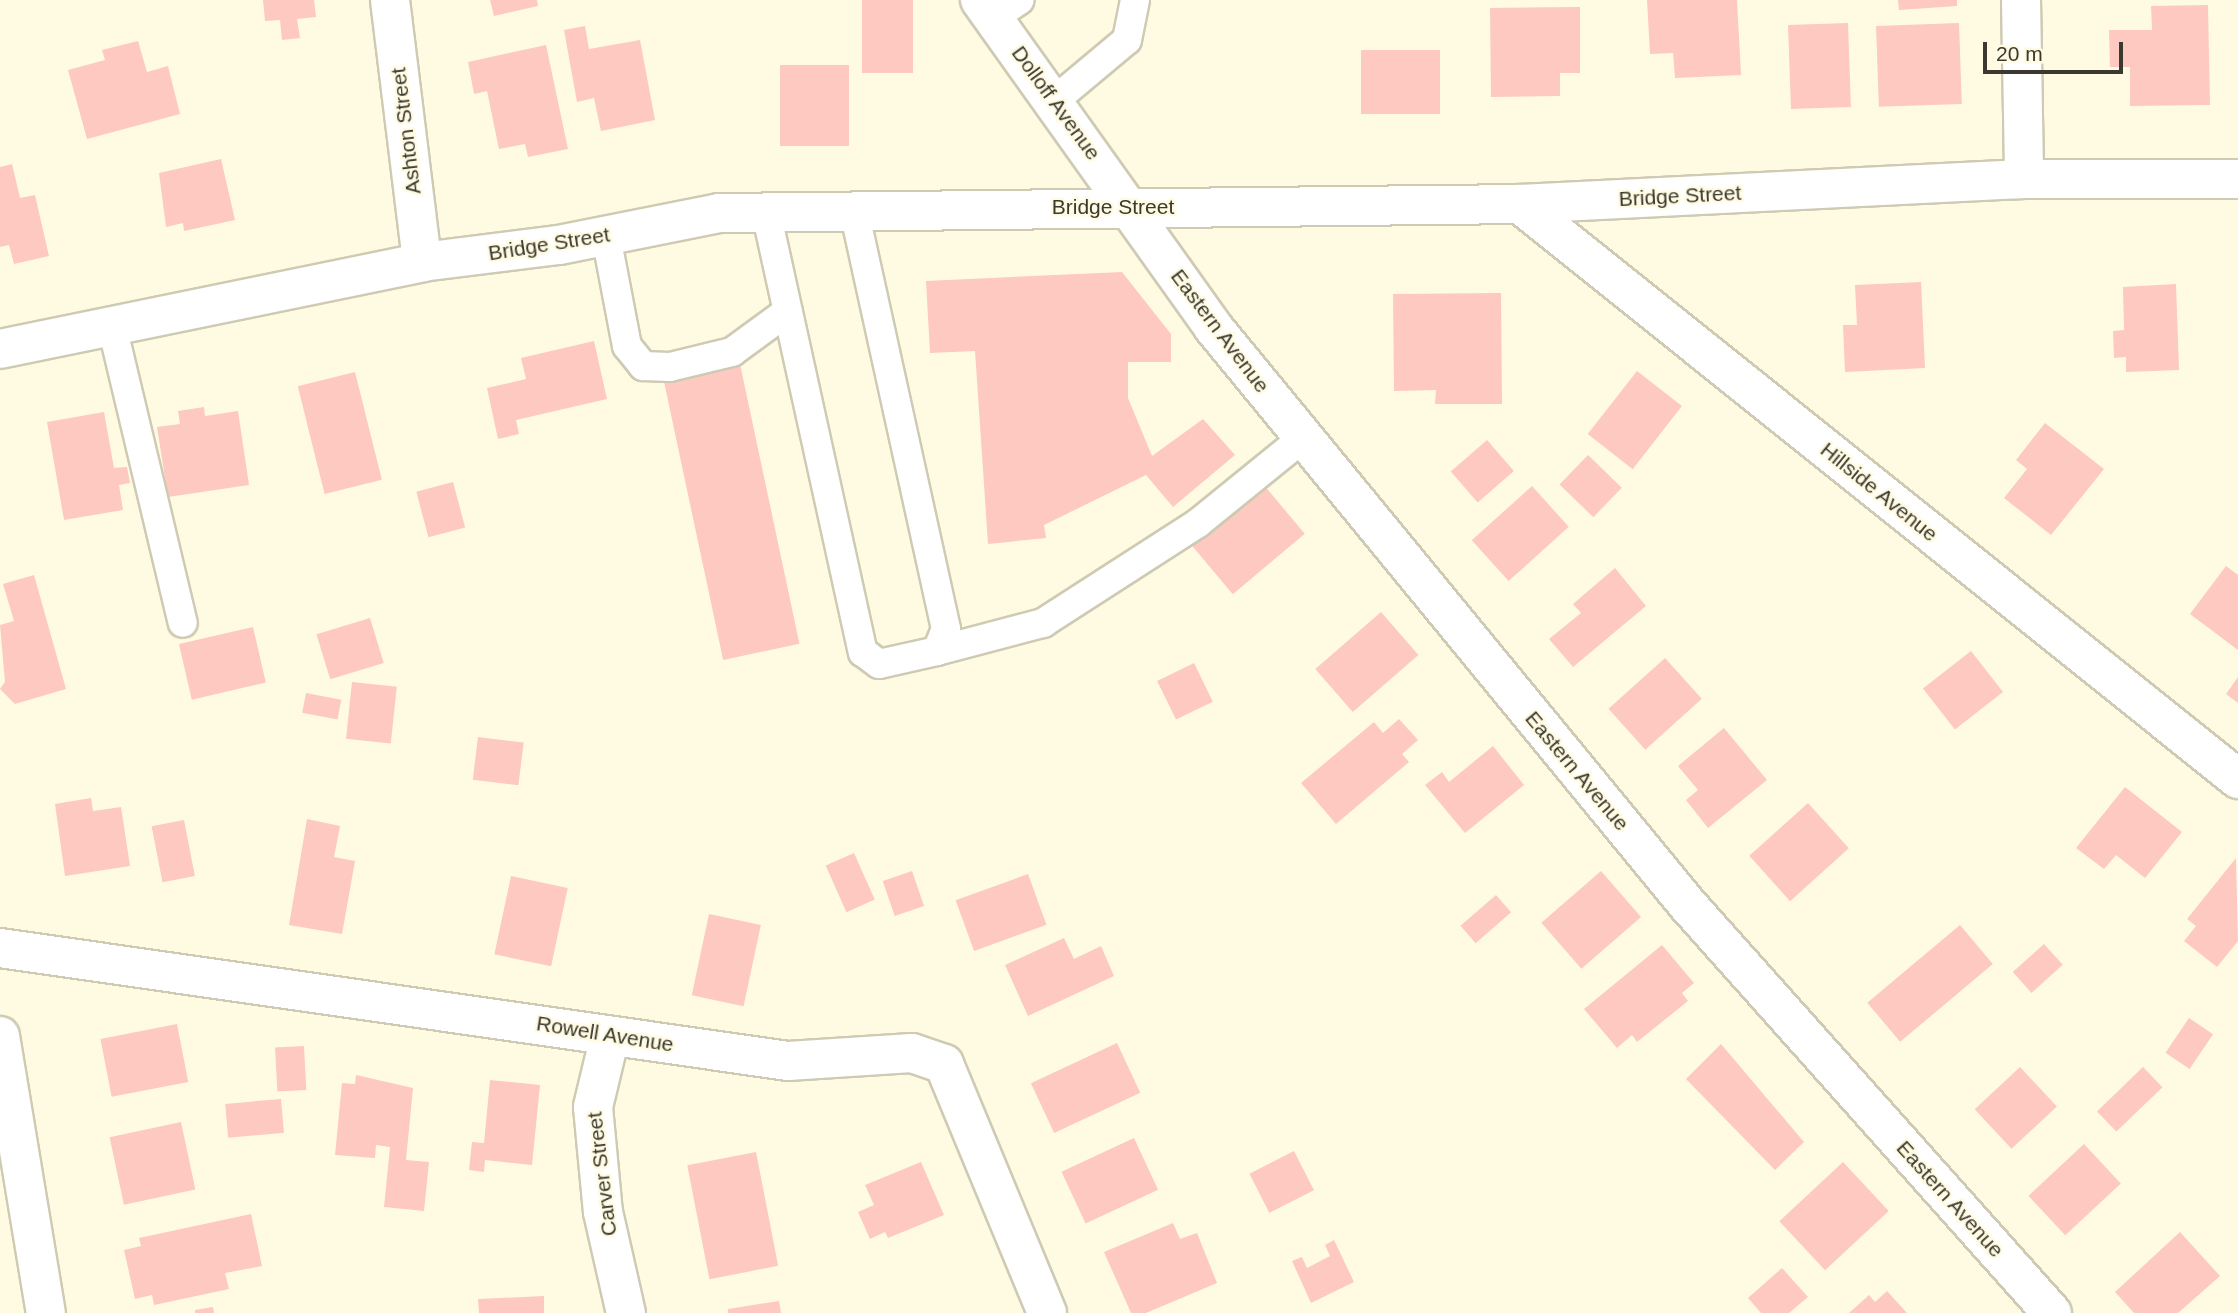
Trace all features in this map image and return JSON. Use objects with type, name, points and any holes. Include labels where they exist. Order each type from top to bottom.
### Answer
[{"type":"street","name":"Ashton Street","points":[[390,0],[422,262]]},
{"type":"street","points":[[2021,0],[2024,178]]},
{"type":"street","name":"Dolloff Avenue","points":[[998,6],[1054,101],[1131,207]]},
{"type":"street","name":"Bridge Street","points":[[0,349],[422,262],[606,236],[719,213],[1520,204],[2024,178],[2238,179]]},
{"type":"street","name":"Hillside Avenue","points":[[1520,204],[2238,779]]},
{"type":"street","name":"Eastern Avenue","points":[[1131,207],[1213,327],[1687,904],[2052,1313]]},
{"type":"street","name":"Rowell Avenue","points":[[0,948],[382,998],[610,1036],[788,1061],[912,1053],[944,1064],[1046,1313]]},
{"type":"street","points":[[0,1036],[46,1313]]},
{"type":"street","name":"Carver Street","points":[[610,1036],[593,1107],[603,1213],[626,1313]]},
{"type":"lane","points":[[1054,101],[1127,40],[1136,0]]},
{"type":"lane","points":[[854,210],[946,629],[937,651]]},
{"type":"lane","points":[[766,212],[863,652],[880,664],[1043,623],[1198,523],[1303,438]]},
{"type":"lane","points":[[606,236],[627,346],[643,366],[670,367],[732,352],[788,311]]},
{"type":"lane","points":[[112,326],[183,623]]},
{"type":"building","points":[[263,0],[314,0],[316,17],[297,19],[300,38],[282,40],[280,20],[265,21]]},
{"type":"building","points":[[490,0],[537,0],[538,6],[494,16]]},
{"type":"building","points":[[862,0],[913,0],[913,73],[862,73]]},
{"type":"building","points":[[1647,0],[1737,0],[1741,75],[1675,78],[1673,53],[1650,54]]},
{"type":"building","points":[[1898,0],[1957,0],[1957,6],[1899,10]]},
{"type":"building","points":[[2208,5],[2210,105],[2130,106],[2130,67],[2110,67],[2109,30],[2152,30],[2151,6]]},
{"type":"building","points":[[1580,7],[1580,73],[1560,73],[1560,96],[1491,97],[1490,8]]},
{"type":"building","points":[[1848,23],[1851,107],[1791,109],[1788,25]]},
{"type":"building","points":[[1959,23],[1962,104],[1879,107],[1876,26]]},
{"type":"building","points":[[585,26],[589,49],[640,40],[655,120],[601,131],[594,98],[577,102],[564,30]]},
{"type":"building","points":[[138,41],[147,72],[168,66],[180,114],[87,139],[68,70],[105,60],[102,50]]},
{"type":"building","points":[[546,45],[568,149],[528,157],[525,144],[499,149],[487,91],[474,94],[468,62]]},
{"type":"building","points":[[1361,50],[1440,50],[1440,114],[1361,114]]},
{"type":"building","points":[[780,65],[849,65],[849,146],[780,146]]},
{"type":"building","points":[[221,159],[235,220],[184,231],[183,223],[166,227],[159,173]]},
{"type":"building","points":[[12,164],[20,198],[35,195],[49,256],[14,264],[9,245],[0,247],[0,167]]},
{"type":"building","points":[[1122,272],[1171,334],[1171,362],[1128,362],[1128,398],[1152,456],[1203,419],[1235,455],[1173,507],[1146,475],[1044,525],[1046,538],[988,544],[975,351],[930,353],[926,281]]},
{"type":"building","points":[[1921,282],[1925,368],[1845,372],[1843,325],[1857,325],[1855,285]]},
{"type":"building","points":[[2176,284],[2179,370],[2126,372],[2126,357],[2114,358],[2113,331],[2124,330],[2123,287]]},
{"type":"building","points":[[1501,293],[1502,404],[1435,404],[1436,390],[1394,391],[1393,294]]},
{"type":"building","points":[[594,341],[607,399],[516,420],[519,434],[498,439],[487,388],[526,379],[521,358]]},
{"type":"building","points":[[740,364],[799,644],[723,660],[664,380]]},
{"type":"building","points":[[1637,371],[1682,406],[1633,469],[1588,434]]},
{"type":"building","points":[[355,372],[382,480],[325,494],[298,386]]},
{"type":"building","points":[[204,407],[205,416],[238,411],[249,485],[168,497],[157,427],[180,424],[178,411]]},
{"type":"building","points":[[104,412],[114,468],[127,467],[130,483],[119,485],[123,510],[64,520],[47,422]]},
{"type":"building","points":[[2045,423],[2104,469],[2051,535],[2004,498],[2027,469],[2016,460]]},
{"type":"building","points":[[1487,440],[1514,471],[1478,502],[1451,471]]},
{"type":"building","points":[[1588,455],[1622,488],[1593,517],[1560,484]]},
{"type":"building","points":[[453,482],[465,527],[428,537],[416,492]]},
{"type":"building","points":[[1263,484],[1305,534],[1233,594],[1191,544]]},
{"type":"building","points":[[1532,486],[1569,527],[1509,581],[1472,540]]},
{"type":"building","points":[[2226,566],[2238,575],[2238,650],[2190,614]]},
{"type":"building","points":[[1615,568],[1646,606],[1573,667],[1549,639],[1581,613],[1573,604]]},
{"type":"building","points":[[34,575],[66,689],[15,704],[0,689],[5,682],[0,625],[14,621],[3,584]]},
{"type":"building","points":[[1381,612],[1418,655],[1353,712],[1315,669]]},
{"type":"building","points":[[370,618],[384,663],[330,679],[316,634]]},
{"type":"building","points":[[253,627],[266,683],[192,700],[179,644]]},
{"type":"building","points":[[1971,651],[2003,692],[1955,730],[1923,689]]},
{"type":"building","points":[[1665,658],[1702,699],[1645,750],[1609,709]]},
{"type":"building","points":[[1194,663],[1213,702],[1176,720],[1157,681]]},
{"type":"building","points":[[2238,677],[2238,703],[2226,694]]},
{"type":"building","points":[[352,682],[397,687],[391,743],[346,739]]},
{"type":"building","points":[[306,693],[341,700],[338,720],[302,713]]},
{"type":"building","points":[[1399,719],[1418,740],[1402,754],[1409,762],[1336,824],[1301,783],[1374,722],[1383,733]]},
{"type":"building","points":[[1724,728],[1767,780],[1708,828],[1686,800],[1698,790],[1678,766]]},
{"type":"building","points":[[478,737],[524,743],[518,785],[473,780]]},
{"type":"building","points":[[1493,746],[1524,785],[1465,833],[1425,785],[1442,772],[1449,782]]},
{"type":"building","points":[[2125,787],[2182,832],[2145,878],[2116,855],[2104,869],[2076,848]]},
{"type":"building","points":[[91,798],[93,811],[121,807],[130,866],[65,876],[55,804]]},
{"type":"building","points":[[1808,803],[1849,848],[1790,901],[1749,856]]},
{"type":"building","points":[[307,819],[340,826],[334,857],[355,861],[342,934],[289,925]]},
{"type":"building","points":[[184,820],[195,876],[162,882],[152,826]]},
{"type":"building","points":[[854,853],[875,900],[846,912],[826,866]]},
{"type":"building","points":[[2236,858],[2238,941],[2217,967],[2184,941],[2196,926],[2187,919]]},
{"type":"building","points":[[912,871],[924,906],[895,916],[883,881]]},
{"type":"building","points":[[1601,871],[1641,917],[1581,969],[1541,923]]},
{"type":"building","points":[[1028,874],[1046,925],[974,951],[956,900]]},
{"type":"building","points":[[511,876],[568,888],[551,966],[494,954]]},
{"type":"building","points":[[1496,895],[1511,912],[1476,943],[1461,926]]},
{"type":"building","points":[[709,914],[761,925],[744,1006],[692,995]]},
{"type":"building","points":[[1960,925],[1993,964],[1900,1042],[1867,1003]]},
{"type":"building","points":[[1064,938],[1074,959],[1101,946],[1114,976],[1028,1016],[1005,965]]},
{"type":"building","points":[[2044,944],[2063,965],[2032,993],[2013,972]]},
{"type":"building","points":[[1662,945],[1694,983],[1682,993],[1688,1001],[1637,1042],[1632,1035],[1617,1048],[1584,1009]]},
{"type":"building","points":[[2189,1018],[2213,1034],[2190,1069],[2166,1053]]},
{"type":"building","points":[[177,1024],[188,1082],[112,1097],[100,1039]]},
{"type":"building","points":[[1117,1043],[1140,1093],[1054,1133],[1031,1083]]},
{"type":"building","points":[[1721,1044],[1804,1142],[1775,1170],[1686,1079]]},
{"type":"building","points":[[304,1046],[306,1090],[277,1091],[275,1048]]},
{"type":"building","points":[[2020,1067],[2057,1106],[2011,1149],[1975,1109]]},
{"type":"building","points":[[2143,1067],[2162,1087],[2116,1132],[2097,1111]]},
{"type":"building","points":[[356,1075],[413,1088],[406,1160],[429,1162],[424,1211],[384,1207],[390,1147],[376,1145],[375,1158],[335,1155],[342,1083],[355,1084]]},
{"type":"building","points":[[490,1080],[540,1085],[532,1165],[485,1160],[484,1172],[469,1170],[472,1142],[484,1143]]},
{"type":"building","points":[[281,1099],[284,1133],[228,1138],[225,1104]]},
{"type":"building","points":[[181,1122],[195,1189],[124,1205],[110,1137]]},
{"type":"building","points":[[1134,1138],[1158,1190],[1086,1223],[1061,1172]]},
{"type":"building","points":[[2084,1144],[2121,1183],[2065,1235],[2028,1196]]},
{"type":"building","points":[[1294,1151],[1314,1190],[1269,1213],[1249,1174]]},
{"type":"building","points":[[756,1152],[778,1266],[709,1279],[687,1165]]},
{"type":"building","points":[[921,1162],[944,1215],[888,1238],[885,1232],[870,1239],[858,1212],[874,1205],[865,1185]]},
{"type":"building","points":[[1843,1162],[1889,1211],[1825,1270],[1779,1221]]},
{"type":"building","points":[[251,1214],[262,1266],[225,1273],[229,1289],[154,1305],[152,1295],[135,1299],[124,1250],[141,1246],[139,1238]]},
{"type":"building","points":[[1173,1223],[1180,1239],[1197,1233],[1217,1283],[1146,1313],[1131,1313],[1104,1252]]},
{"type":"building","points":[[2180,1232],[2220,1276],[2178,1313],[2134,1313],[2115,1292]]},
{"type":"building","points":[[1334,1240],[1354,1282],[1311,1303],[1292,1261],[1302,1257],[1307,1268],[1330,1256],[1325,1245]]},
{"type":"building","points":[[1782,1268],[1808,1297],[1789,1313],[1761,1313],[1748,1298]]},
{"type":"building","points":[[1887,1291],[1907,1313],[1849,1313],[1869,1295],[1875,1302]]},
{"type":"building","points":[[544,1296],[544,1313],[479,1313],[478,1299]]},
{"type":"building","points":[[779,1301],[781,1313],[728,1313],[728,1309]]},
{"type":"building","points":[[213,1307],[214,1313],[195,1313],[195,1310]]}]
